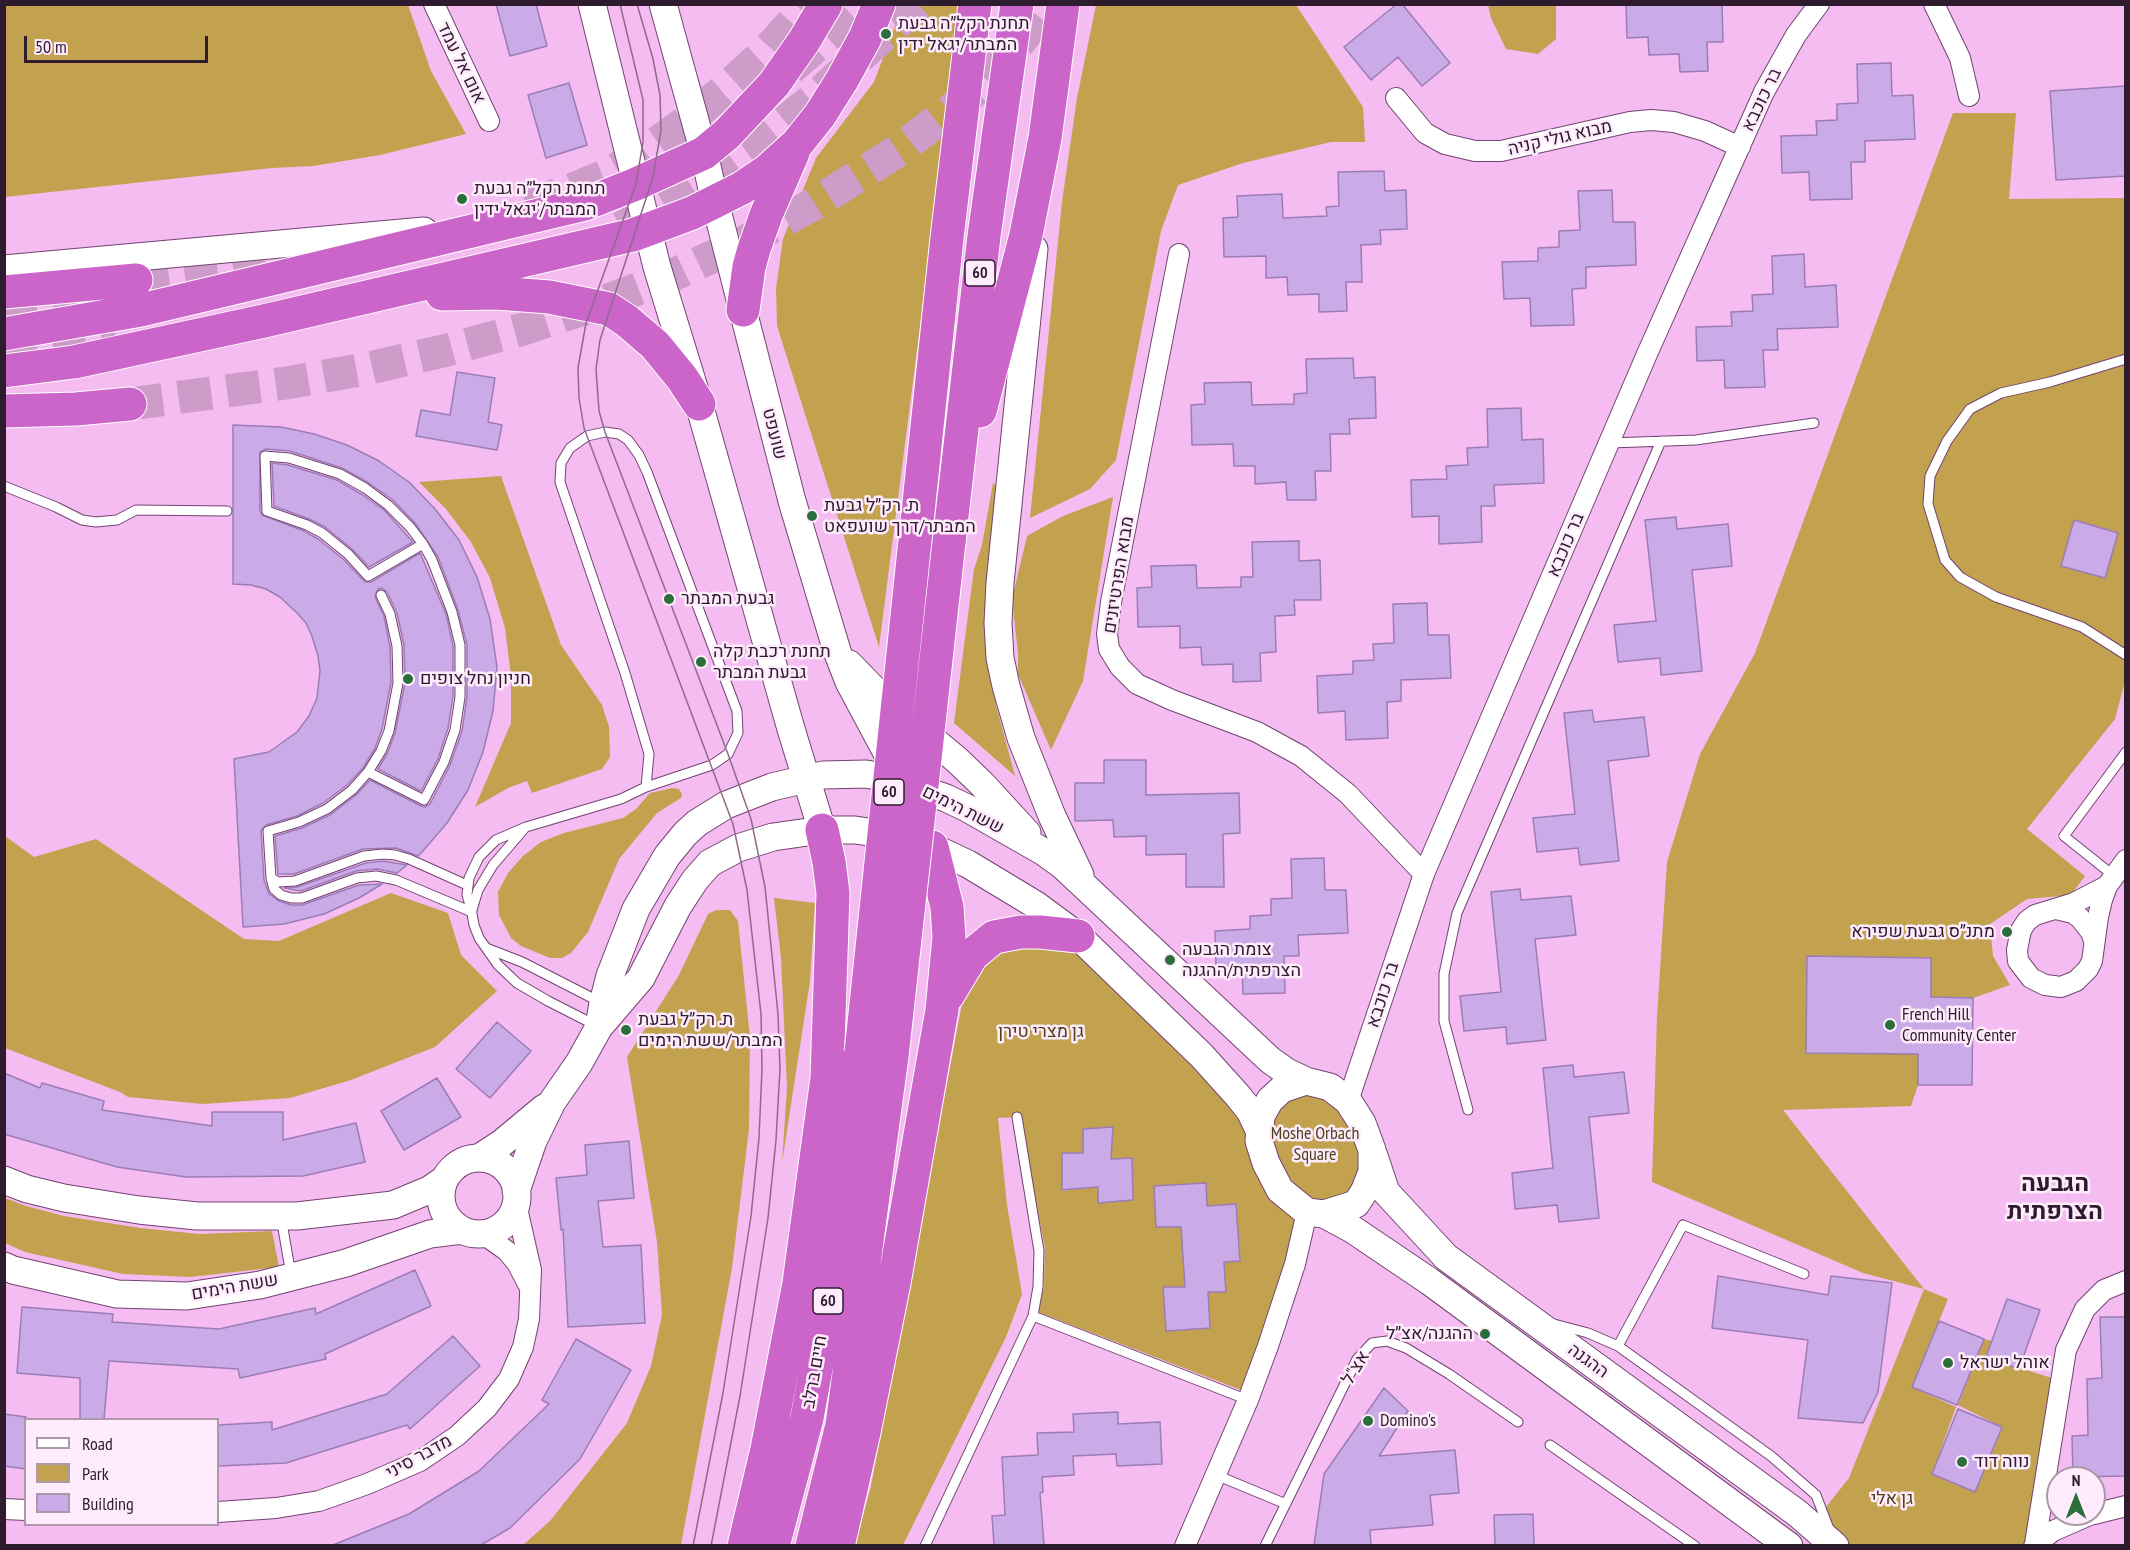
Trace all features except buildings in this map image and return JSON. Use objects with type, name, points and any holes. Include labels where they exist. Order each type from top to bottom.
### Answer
[{"type":"highway","points":[[647,231],[677,185],[704,153],[741,120],[774,84],[826,4]]},
{"type":"highway","points":[[4,372],[74,362],[350,301],[647,231],[742,188],[797,144],[820,115],[842,80],[865,38],[879,4]]},
{"type":"highway","name":"חיים ברלב","points":[[773,1545],[807,1418],[820,1347],[861,1052],[947,238],[975,4]]},
{"type":"highway","name":"60","points":[[952,510],[984,236],[1017,4]]},
{"type":"highway","points":[[952,510],[1026,235],[1045,138],[1063,4]]},
{"type":"highway","points":[[742,310],[749,267],[759,234],[797,144]]},
{"type":"highway","points":[[4,334],[141,310],[585,204],[704,153]]},
{"type":"highway","points":[[4,292],[136,280]]},
{"type":"highway","points":[[350,301],[497,293],[549,297],[600,307],[618,315],[655,345],[682,378],[699,404]]},
{"type":"highway","points":[[4,411],[76,409],[130,404]]},
{"type":"highway","name":"חיים ברלב","points":[[813,1545],[842,1425],[892,1056],[952,510]]},
{"type":"highway","points":[[744,1545],[767,1449],[799,1283],[827,1078],[833,893],[822,830]]},
{"type":"highway","points":[[838,1545],[864,1432],[894,1283],[942,1010],[949,937],[947,907],[932,848]]},
{"type":"highway","points":[[942,1010],[956,980],[972,955],[994,937],[1021,932],[1077,936]]},
{"type":"street","name":"אום אל עמד","points":[[434,4],[489,121]]},
{"type":"street","points":[[592,4],[647,231],[822,830]]},
{"type":"street","name":"שועפט","points":[[663,4],[704,153],[792,501],[837,651],[857,700],[904,783],[932,848]]},
{"type":"street","name":"בר כוכבא","points":[[1348,1101],[1424,874],[1609,443],[1764,92],[1796,35],[1819,4]]},
{"type":"street","points":[[1934,4],[1960,58],[1969,96]]},
{"type":"street","name":"מבוא גולי קניה","points":[[1396,98],[1425,133],[1445,144],[1475,152],[1501,152],[1630,122],[1651,120],[1674,122],[1705,131],[1740,147]]},
{"type":"street","points":[[1045,138],[998,622],[1002,667],[1021,738],[1052,816],[1088,889]]},
{"type":"street","points":[[4,268],[497,225]]},
{"type":"street","name":"מבוא הפרטיזנים","points":[[1179,254],[1111,602],[1107,634],[1109,649],[1120,667],[1137,684],[1172,700],[1257,732],[1301,756],[1348,794],[1424,874]]},
{"type":"street","points":[[837,651],[862,680],[982,784],[1044,852]]},
{"type":"street","name":"ששת הימים","points":[[516,1197],[533,1140],[552,1102],[579,1063],[606,1013],[620,948],[636,909],[667,856],[697,823],[726,805],[772,787],[843,773],[866,774],[904,783],[967,808],[1044,852],[1088,889],[1256,1048],[1287,1072],[1306,1081]]},
{"type":"street","name":"ששת הימים","points":[[606,1013],[641,978],[689,889],[710,863],[725,854],[773,837],[822,830],[855,830],[876,833],[932,848],[968,864],[1036,905],[1077,936],[1218,1072],[1250,1111],[1259,1130]]},
{"type":"street","points":[[2110,881],[2098,917],[2092,961],[2088,969],[2076,981],[2061,987],[2053,987],[2031,978],[2018,961],[2017,940],[2021,930],[2036,915],[2092,896],[2110,881],[2126,860]]},
{"type":"street","points":[[2056,909],[2073,913],[2080,918],[2091,932],[2094,941]]},
{"type":"street","points":[[1306,1081],[1330,1087],[1348,1101],[1362,1123],[1372,1150],[1372,1172],[1356,1204],[1315,1213],[1280,1190],[1266,1163],[1260,1140],[1261,1116],[1270,1100],[1282,1089],[1306,1081]]},
{"type":"street","name":"ששת הימים","points":[[479,1158],[525,1125],[552,1102]]},
{"type":"street","name":"ההגנה","points":[[1372,1150],[1386,1192],[1446,1257],[1797,1513],[1835,1545]]},
{"type":"street","points":[[472,1231],[500,1227],[511,1216],[516,1197],[510,1174],[492,1161],[479,1158],[460,1163],[445,1179],[441,1192],[444,1210],[452,1222],[507,1251],[517,1263],[531,1292]]},
{"type":"street","points":[[4,1180],[27,1189],[64,1198],[139,1210],[197,1216],[280,1216],[393,1205],[429,1190],[445,1179]]},
{"type":"street","name":"מדבר סיני","points":[[219,1512],[276,1508],[319,1501],[367,1484],[420,1461],[457,1436],[487,1408],[509,1378],[523,1347],[529,1319],[531,1269],[516,1197]]},
{"type":"street","points":[[1185,1545],[1248,1400],[1302,1240],[1315,1213]]},
{"type":"street","name":"ההגנה","points":[[1315,1213],[1352,1229],[1429,1281],[1789,1545]]},
{"type":"street","name":"ששת הימים","points":[[4,1266],[117,1294],[187,1296],[260,1285],[292,1277],[346,1263],[430,1234],[472,1231]]},
{"type":"street","points":[[2034,1545],[2066,1350],[2085,1309],[2104,1290],[2126,1281]]},
{"type":"street","points":[[2106,1511],[2126,1506]]},
{"type":"street","points":[[4,1509],[24,1510]]},
{"type":"street","points":[[2034,1545],[2053,1531],[2065,1526]]},
{"type":"lane","points":[[2126,359],[2050,382],[2001,393],[1970,409],[1947,441],[1930,476],[1928,504],[1945,560],[1960,577],[1996,597],[2082,627],[2126,656]]},
{"type":"lane","points":[[1609,443],[1696,440],[1814,423]]},
{"type":"lane","points":[[606,1013],[548,1001],[517,982],[498,965],[476,932],[467,885],[472,869],[485,849],[502,836],[621,799],[646,787],[712,765],[723,759],[731,750],[736,739],[738,718],[639,455],[624,437],[605,432],[587,436],[570,448],[561,463],[560,482],[644,736],[649,754],[646,787]]},
{"type":"lane","points":[[1468,1110],[1444,1020],[1444,974],[1457,913],[1661,441]]},
{"type":"lane","points":[[368,771],[424,800],[444,762],[455,730],[460,697],[460,645],[452,612],[423,544],[388,505],[365,488],[340,474],[289,458],[265,456],[267,511],[308,525],[322,533],[348,554],[368,576],[423,544]]},
{"type":"lane","points":[[4,486],[82,520],[96,522],[117,520],[136,510],[226,511]]},
{"type":"lane","points":[[381,595],[390,614],[397,646],[398,683],[389,731],[381,751],[352,790],[327,809],[299,822],[268,831],[271,878],[274,889],[281,895],[302,898],[357,878],[376,876],[396,880],[472,912]]},
{"type":"lane","points":[[2110,881],[2064,836],[2126,752]]},
{"type":"lane","points":[[472,912],[478,890],[493,865],[526,827]]},
{"type":"lane","points":[[271,878],[278,882],[295,881],[364,856],[383,854],[409,859],[467,885]]},
{"type":"lane","points":[[486,948],[522,962],[606,1013]]},
{"type":"lane","points":[[925,1545],[1033,1316],[1038,1287],[1039,1251],[1017,1117]]},
{"type":"lane","points":[[280,1216],[292,1277]]},
{"type":"lane","points":[[1617,1346],[1683,1225],[1804,1274]]},
{"type":"lane","points":[[1033,1316],[1248,1400]]},
{"type":"lane","points":[[1526,1316],[1588,1333],[1617,1346],[1771,1456],[1816,1495],[1835,1545]]},
{"type":"lane","name":"אצ\"ל","points":[[1265,1545],[1357,1359],[1372,1343],[1387,1341],[1406,1348],[1449,1374],[1518,1422]]},
{"type":"lane","points":[[1550,1445],[1695,1545]]},
{"type":"lane","points":[[1216,1475],[1286,1504]]},
{"type":"green space","points":[[4,5],[408,5],[431,71],[466,134],[380,155],[313,166],[272,168],[5,197]]},
{"type":"green space","points":[[903,5],[961,5],[879,647],[777,326],[776,288],[783,239],[816,158],[874,82]]},
{"type":"green space","points":[[1096,5],[1296,5],[1363,107],[1365,142],[1331,142],[1243,163],[1178,185],[1161,231],[1116,460],[1090,489],[1030,518],[1062,202],[1077,98]]},
{"type":"green space","points":[[1488,5],[1556,5],[1556,39],[1538,54],[1506,49],[1491,18]]},
{"type":"green space","points":[[1953,113],[2016,113],[2009,199],[2125,198],[2125,681],[2115,719],[2027,829],[2085,876],[2071,895],[2027,899],[1990,924],[1993,956],[2010,985],[1973,998],[1931,997],[1931,958],[1807,957],[1806,1053],[1918,1054],[1918,1085],[1911,1106],[1783,1110],[1924,1289],[1863,1273],[1652,1182],[1657,1016],[1667,862],[1700,754],[1755,653]]},
{"type":"green space","points":[[501,476],[561,645],[602,705],[609,727],[610,757],[602,769],[532,793],[527,781],[508,788],[475,807],[511,723],[511,676],[505,628],[490,578],[471,542],[446,509],[419,482]]},
{"type":"green space","points":[[993,483],[1000,488],[986,629],[996,705],[1015,776],[954,723],[974,569],[982,545]]},
{"type":"green space","points":[[1113,497],[1083,681],[1051,750],[1018,674],[1012,599],[1027,536],[1063,516]]},
{"type":"green space","points":[[673,788],[679,789],[682,794],[681,798],[657,813],[619,859],[588,932],[571,953],[562,958],[550,958],[521,946],[511,938],[499,915],[498,892],[508,873],[523,856],[541,842],[564,833],[623,818],[636,809],[650,793]]},
{"type":"green space","points":[[5,836],[34,857],[96,839],[244,939],[279,941],[391,893],[448,913],[461,955],[497,991],[435,1047],[351,1080],[290,1098],[203,1104],[128,1097],[5,1048]]},
{"type":"green space","points":[[774,898],[815,903],[810,981],[782,1163],[787,1087],[781,958]]},
{"type":"green space","points":[[716,910],[730,910],[738,921],[750,1038],[749,1129],[732,1268],[681,1545],[523,1545],[550,1521],[627,1423],[651,1366],[662,1315],[657,1242],[627,1057],[679,975],[708,914]]},
{"type":"green space","name":"גן מצרי טירן","points":[[1025,943],[1073,948],[1198,1069],[1241,1116],[1248,1146],[1297,1220],[1286,1267],[1256,1356],[1241,1390],[1038,1312],[1044,1287],[1045,1248],[1020,1117],[998,1118],[1007,1205],[1022,1294],[1006,1337],[903,1545],[855,1546],[871,1486],[963,998],[989,958],[999,950]],"holes":[[[1113,1127],[1111,1159],[1132,1159],[1133,1200],[1098,1203],[1098,1187],[1062,1191],[1062,1153],[1083,1153],[1083,1129]],[[1205,1183],[1207,1206],[1236,1204],[1240,1261],[1224,1262],[1226,1291],[1208,1292],[1210,1328],[1166,1331],[1163,1287],[1185,1287],[1183,1261],[1197,1260],[1196,1226],[1156,1227],[1154,1186]]]},
{"type":"green space","name":"Moshe Orbach Square","points":[[1330,1087],[1372,1172],[1324,1214],[1266,1163],[1270,1100]]},
{"type":"green space","points":[[5,1198],[64,1216],[140,1228],[200,1234],[272,1231],[279,1267],[190,1277],[123,1274],[25,1252],[5,1243]]},
{"type":"green space","name":"גן אלי","points":[[1924,1289],[1948,1299],[1912,1387],[1956,1407],[1932,1474],[1975,1492],[2002,1427],[1958,1405],[1984,1339],[1992,1341],[1986,1357],[2061,1381],[2033,1546],[1836,1545],[1822,1512],[1849,1478]]},
{"type":"tunnel","points":[[526,205],[605,176],[642,154],[690,119],[731,84],[767,51],[809,4]]},
{"type":"tunnel","points":[[790,69],[863,4]]},
{"type":"tunnel","points":[[621,228],[680,196],[770,134],[812,100],[918,4]]},
{"type":"tunnel","points":[[130,404],[286,383],[365,369],[443,351],[520,330],[596,305],[671,276],[744,242],[814,204],[899,150],[969,96],[1021,40],[1048,4]]},
{"type":"tunnel","points":[[136,280],[232,269],[318,254]]},
{"type":"tunnel","points":[[4,313],[87,307]]},
{"type":"tunnel","points":[[4,351],[116,342]]},
{"type":"tram line","points":[[620,4],[643,100],[643,142],[636,184],[586,323],[578,368],[579,398],[584,428],[733,824],[747,890],[761,1014],[762,1069],[759,1138],[751,1216],[723,1393],[693,1546]]},
{"type":"tram line","points":[[637,4],[653,59],[660,95],[661,130],[653,177],[600,340],[596,369],[599,411],[751,819],[765,887],[778,1014],[780,1069],[768,1218],[740,1396],[711,1546]]},
{"type":"place","name":"תחנת רקל״ה גבעת המבתר/יגאל ידין","points":[[886,34]]},
{"type":"place","name":"תחנת רקל״ה גבעת המבתר/'יגאל ידין","points":[[462,199]]},
{"type":"place","name":"ת. רק״ל גבעת המבתר/דרך שועפאט","points":[[812,516]]},
{"type":"place","name":"גבעת המבתר","points":[[669,599]]},
{"type":"place","name":"תחנת רכבת קלה גבעת המבתר","points":[[701,662]]},
{"type":"place","name":"חניון נחל צופים","points":[[408,679]]},
{"type":"place","name":"מתנ״ס גבעת שפירא","points":[[2007,932]]},
{"type":"place","name":"צומת הגבעה הצרפתית/ההגנה","points":[[1170,960]]},
{"type":"place","name":"French Hill Community Center","points":[[1890,1025]]},
{"type":"place","name":"ת. רק״ל גבעת המבתר/ששת הימים","points":[[626,1030]]},
{"type":"place","name":"ההגנה/אצ״ל","points":[[1485,1334]]},
{"type":"place","name":"אוהל ישראל","points":[[1948,1363]]},
{"type":"place","name":"Domino's","points":[[1368,1421]]},
{"type":"place","name":"נווה דוד","points":[[1962,1462]]},
{"type":"district","name":"הגבעה הצרפתית","points":[[2055,1198]]}]
